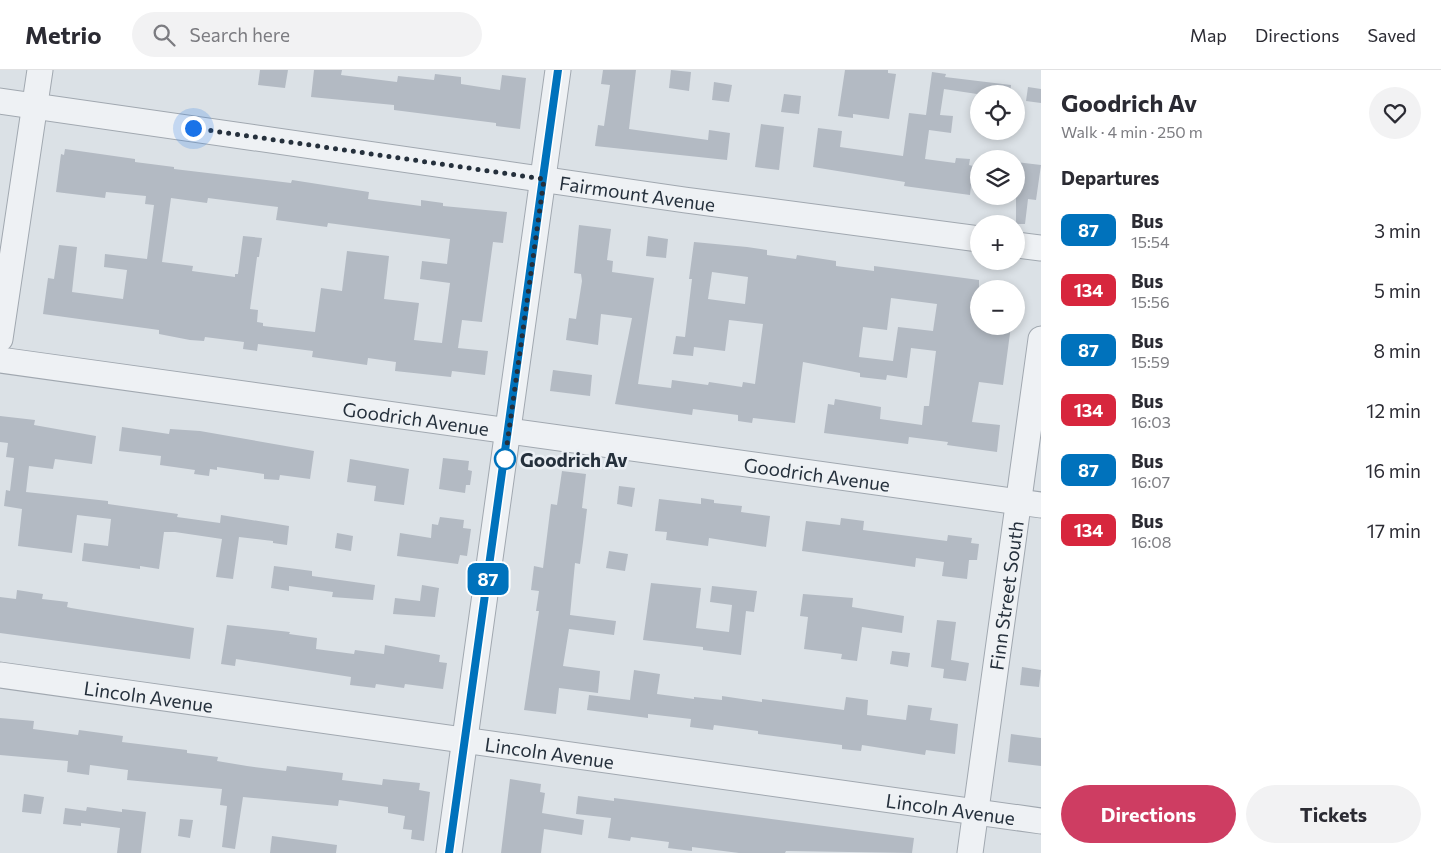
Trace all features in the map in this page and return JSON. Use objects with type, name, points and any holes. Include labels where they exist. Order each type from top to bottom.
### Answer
[{"type":"street","points":[[0,339],[40,70]]},
{"type":"street","points":[[449,853],[558,70]]},
{"type":"street","name":"Fairmount Avenue","points":[[0,101],[970,239]]},
{"type":"street","points":[[1025,245],[1041,248]]},
{"type":"street","name":"Finn Street South","points":[[970,853],[1030,504],[1041,339]]},
{"type":"street","name":"Goodrich Avenue","points":[[0,360],[1030,504]]},
{"type":"street","name":"Lincoln Avenue","points":[[0,675],[1041,821]]},
{"type":"building","points":[[260,70],[288,70],[285,88],[258,85]]},
{"type":"building","points":[[314,70],[342,70],[341,75],[397,82],[398,76],[434,80],[435,74],[461,77],[461,84],[500,90],[502,75],[526,78],[520,129],[496,126],[496,123],[394,110],[394,105],[311,97]]},
{"type":"building","points":[[603,70],[636,70],[629,129],[708,140],[709,130],[730,133],[727,160],[595,146],[598,125],[604,126],[610,85],[601,84]]},
{"type":"building","points":[[671,70],[691,72],[689,91],[669,88]]},
{"type":"building","points":[[845,70],[888,70],[888,73],[896,74],[889,119],[853,114],[853,118],[838,116]]},
{"type":"building","points":[[932,72],[946,74],[945,77],[1011,85],[970,85],[970,93],[944,89],[940,115],[953,116],[951,133],[929,130],[925,159],[955,163],[956,158],[970,159],[970,195],[904,186],[905,182],[813,167],[818,128],[842,131],[840,147],[903,156],[909,113],[926,115]]},
{"type":"building","points":[[714,82],[732,85],[729,102],[712,100]]},
{"type":"building","points":[[1028,87],[1041,89],[1041,103],[1026,101]]},
{"type":"building","points":[[784,94],[801,96],[799,114],[781,112]]},
{"type":"building","points":[[761,124],[784,127],[779,170],[755,167]]},
{"type":"building","points":[[65,149],[135,159],[135,162],[174,167],[174,169],[291,183],[292,180],[369,192],[368,199],[421,206],[421,200],[443,203],[443,206],[507,212],[503,243],[493,242],[482,322],[462,320],[458,348],[488,351],[485,375],[452,371],[451,377],[395,371],[396,362],[368,358],[367,365],[312,357],[313,351],[258,344],[257,351],[243,349],[244,342],[205,337],[204,341],[190,340],[159,334],[159,330],[43,314],[48,278],[54,279],[59,245],[77,247],[72,292],[123,299],[127,270],[104,267],[105,254],[147,259],[154,205],[145,204],[146,196],[106,192],[105,198],[56,192],[61,154],[64,155]],"holes":[[[171,198],[207,203],[208,198],[278,207],[276,220],[327,227],[328,223],[450,239],[447,264],[422,261],[420,279],[450,283],[442,343],[414,340],[419,303],[384,299],[389,256],[347,251],[342,291],[321,288],[315,332],[263,326],[263,323],[257,322],[258,310],[250,309],[257,257],[259,257],[262,238],[243,236],[238,274],[235,274],[235,277],[192,271],[193,266],[162,262]]]},
{"type":"building","points":[[1025,163],[1041,165],[1036,200],[1028,199],[1025,224],[1025,215],[1016,215],[1016,205],[1025,205]]},
{"type":"building","points":[[579,225],[611,229],[607,260],[613,261],[612,272],[654,278],[638,384],[671,388],[672,380],[708,385],[709,382],[742,387],[743,382],[755,384],[763,324],[729,320],[725,351],[694,347],[693,356],[673,354],[676,336],[685,337],[694,242],[767,250],[767,255],[796,259],[797,255],[836,261],[836,266],[874,271],[874,266],[979,280],[970,280],[970,335],[1010,335],[1003,385],[979,382],[972,422],[1000,425],[997,452],[947,445],[948,442],[909,437],[908,444],[824,433],[828,404],[834,405],[835,399],[881,407],[880,419],[922,425],[924,406],[929,406],[936,351],[911,348],[907,378],[887,375],[886,380],[860,377],[860,373],[803,362],[795,423],[753,418],[752,423],[738,421],[738,415],[693,409],[692,415],[615,404],[632,318],[601,314],[598,345],[566,340],[569,318],[576,319],[582,281],[581,274],[574,273]],"holes":[[[712,272],[748,277],[745,304],[708,299]],[[891,298],[937,304],[933,331],[898,327],[893,361],[859,357],[863,327],[887,330]]]},
{"type":"building","points":[[648,236],[668,239],[666,258],[646,256]]},
{"type":"building","points":[[553,370],[592,375],[590,396],[550,391]]},
{"type":"building","points":[[0,416],[35,420],[34,425],[96,436],[92,464],[55,459],[53,469],[29,466],[26,492],[108,501],[108,504],[178,514],[177,517],[220,523],[221,515],[289,526],[287,545],[273,543],[273,541],[239,537],[233,579],[216,577],[222,539],[175,532],[164,532],[159,569],[140,566],[140,569],[82,561],[84,543],[108,546],[111,519],[77,515],[72,553],[18,546],[22,509],[4,506],[6,490],[10,491],[14,458],[6,457],[8,443],[0,442]]},
{"type":"building","points":[[122,427],[169,434],[170,429],[200,431],[314,451],[310,479],[280,475],[279,480],[264,479],[264,474],[217,467],[217,470],[210,469],[209,476],[194,474],[195,470],[160,465],[161,456],[119,451]]},
{"type":"building","points":[[443,458],[469,461],[468,470],[472,471],[470,485],[466,485],[465,493],[439,489]]},
{"type":"building","points":[[350,459],[409,469],[404,505],[374,501],[376,486],[347,482]]},
{"type":"building","points":[[562,471],[586,474],[582,508],[587,509],[580,564],[575,563],[570,615],[616,621],[614,635],[569,629],[563,666],[600,671],[598,693],[559,688],[556,714],[524,710],[539,611],[536,611],[539,591],[531,590],[534,566],[543,568],[551,504],[557,505]]},
{"type":"building","points":[[619,486],[635,488],[632,507],[617,504]]},
{"type":"building","points":[[701,498],[714,500],[714,503],[742,506],[741,512],[770,516],[766,547],[709,538],[708,546],[686,543],[666,540],[667,532],[655,531],[659,499],[701,504]]},
{"type":"building","points":[[440,517],[464,520],[463,528],[471,529],[467,556],[460,555],[458,564],[397,556],[400,533],[431,538],[432,524],[438,525]]},
{"type":"building","points":[[841,518],[864,521],[863,530],[947,541],[948,535],[972,538],[971,543],[979,544],[977,560],[969,560],[967,579],[942,576],[944,562],[916,558],[915,567],[802,551],[806,521],[840,525]]},
{"type":"building","points":[[337,533],[353,536],[351,551],[335,548]]},
{"type":"building","points":[[609,551],[628,554],[625,571],[606,568]]},
{"type":"building","points":[[274,566],[312,571],[312,576],[375,585],[373,600],[332,597],[333,592],[289,586],[289,591],[271,588]]},
{"type":"building","points":[[651,583],[701,588],[696,628],[729,632],[732,605],[710,602],[712,586],[757,591],[754,612],[746,611],[741,655],[703,650],[703,647],[643,640]]},
{"type":"building","points":[[422,585],[439,588],[435,617],[393,614],[395,598],[420,601]]},
{"type":"building","points":[[17,590],[43,594],[42,599],[68,602],[67,607],[71,608],[194,628],[190,659],[0,633],[0,597],[16,599]]},
{"type":"building","points":[[803,594],[853,598],[852,607],[904,616],[902,633],[862,627],[857,661],[841,659],[842,654],[804,649],[808,617],[800,616]]},
{"type":"building","points":[[937,620],[956,622],[951,660],[969,663],[966,681],[943,678],[944,669],[931,667]]},
{"type":"building","points":[[227,625],[290,632],[289,634],[317,638],[316,649],[354,654],[355,650],[384,654],[385,645],[440,655],[439,662],[447,663],[443,689],[405,684],[404,688],[376,684],[375,688],[350,685],[351,677],[236,659],[235,666],[221,664]]},
{"type":"building","points":[[892,651],[910,653],[908,667],[890,664]]},
{"type":"building","points":[[1022,667],[1041,670],[1039,687],[1020,685]]},
{"type":"building","points":[[634,670],[660,674],[657,694],[694,699],[694,697],[722,700],[722,696],[762,702],[762,699],[844,710],[846,697],[868,700],[867,715],[906,720],[908,705],[932,708],[930,720],[958,724],[955,754],[926,750],[925,755],[862,745],[861,751],[842,749],[842,745],[758,734],[758,731],[714,725],[713,730],[690,727],[691,719],[648,714],[648,718],[587,710],[589,695],[630,700]]},
{"type":"building","points":[[0,718],[34,721],[33,729],[78,735],[79,730],[123,736],[122,742],[187,750],[187,753],[218,757],[217,761],[247,766],[286,771],[287,766],[343,773],[342,780],[382,785],[383,779],[420,783],[419,790],[430,792],[424,841],[411,839],[412,830],[403,829],[405,816],[388,813],[388,807],[339,800],[338,806],[243,797],[235,849],[222,847],[227,806],[220,805],[222,789],[127,780],[128,770],[90,765],[89,775],[67,772],[68,761],[0,755]]},
{"type":"building","points":[[1011,734],[1041,738],[1041,766],[1008,762]]},
{"type":"building","points":[[510,779],[541,784],[540,792],[545,793],[542,813],[584,820],[582,835],[544,829],[541,853],[501,853]]},
{"type":"building","points":[[24,794],[44,797],[41,814],[22,812]]},
{"type":"building","points":[[578,796],[614,801],[614,798],[914,838],[912,853],[786,851],[785,853],[739,853],[692,847],[692,851],[668,848],[669,842],[631,837],[630,841],[608,838],[611,818],[576,814]]},
{"type":"building","points":[[87,807],[122,812],[122,809],[146,812],[141,853],[117,853],[120,828],[81,823],[81,826],[63,824],[65,808],[86,811]]},
{"type":"building","points":[[180,819],[193,820],[190,838],[178,836]]},
{"type":"building","points":[[272,836],[337,845],[336,853],[270,853]]},
{"type":"bus line","name":"87","points":[[449,853],[558,70]]},
{"type":"place","name":"Goodrich Av","points":[[505,459]]},
{"type":"route","points":[[193,128],[544,179],[505,459]]}]
